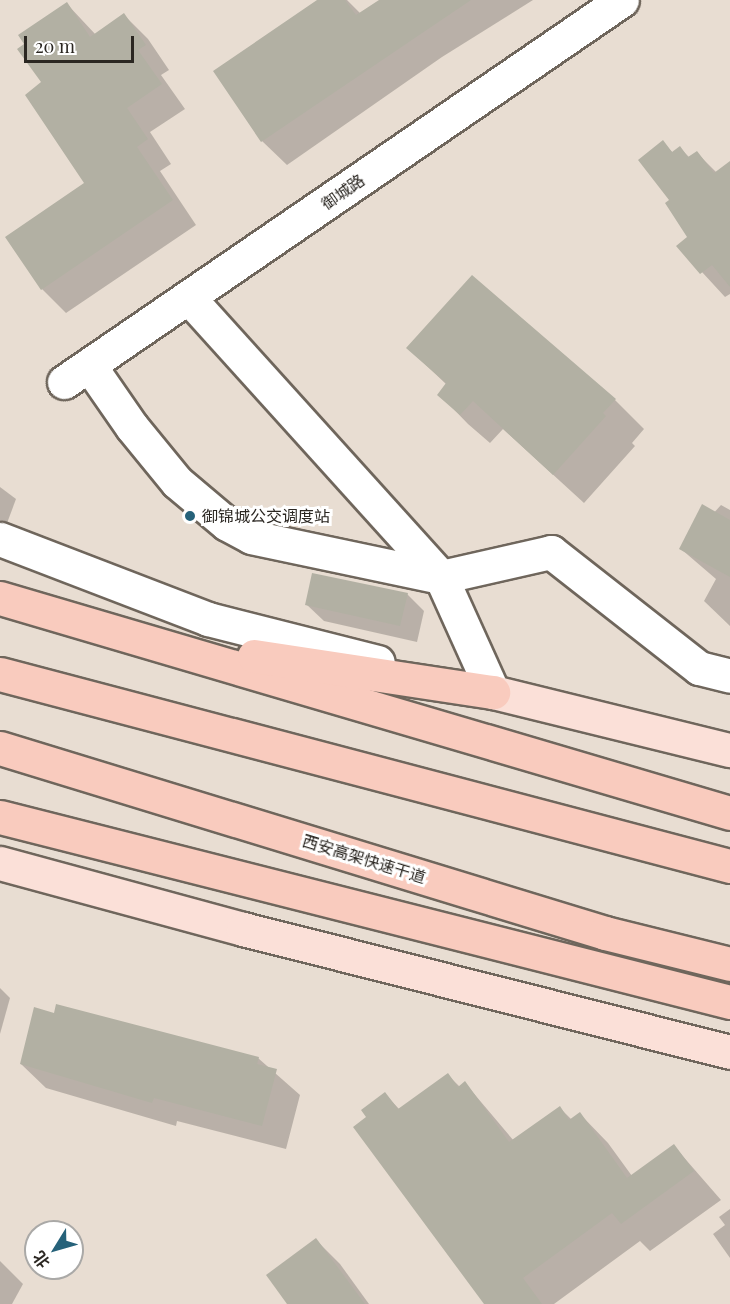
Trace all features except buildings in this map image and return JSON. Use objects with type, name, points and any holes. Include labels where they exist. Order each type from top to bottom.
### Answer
[{"type":"highway","points":[[0,598],[730,813]]},
{"type":"highway","points":[[132,638],[493,692]]},
{"type":"highway","points":[[0,674],[730,866]]},
{"type":"highway","name":"西安高架快速干道","points":[[0,748],[605,933],[730,964]]},
{"type":"highway","points":[[0,817],[730,1002]]},
{"type":"main road","points":[[493,692],[730,750]]},
{"type":"main road","points":[[0,863],[243,929],[730,1052]]},
{"type":"street","name":"御城路","points":[[441,577],[273,544],[227,524],[171,475],[76,373],[189,298],[622,0]]},
{"type":"street","points":[[189,298],[441,577],[493,692]]},
{"type":"street","points":[[0,539],[208,620],[493,692]]},
{"type":"street","points":[[441,577],[552,552],[699,668],[730,676]]},
{"type":"place","name":"御锦城公交调度站","points":[[190,516]]}]
